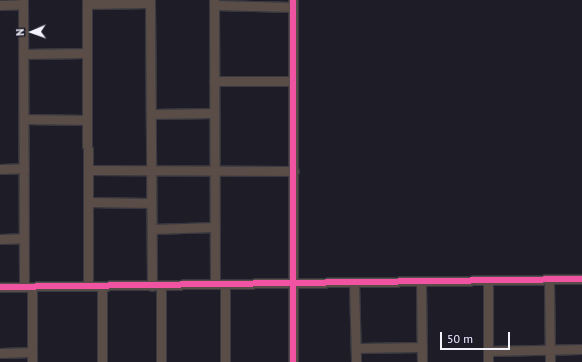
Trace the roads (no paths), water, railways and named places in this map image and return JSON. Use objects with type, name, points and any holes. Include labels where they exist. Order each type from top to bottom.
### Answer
[{"type":"street","points":[[0,5],[23,2],[24,238],[32,362]]},
{"type":"street","points":[[88,286],[87,2],[150,2],[151,203],[161,362]]},
{"type":"street","points":[[215,284],[214,3],[293,3],[293,362]]},
{"type":"street","points":[[23,54],[87,53]]},
{"type":"street","points":[[214,81],[293,81]]},
{"type":"street","points":[[151,114],[214,113]]},
{"type":"street","points":[[24,119],[88,120]]},
{"type":"street","points":[[0,169],[24,168]]},
{"type":"street","points":[[88,170],[294,172]]},
{"type":"street","points":[[88,202],[151,203]]},
{"type":"street","points":[[152,229],[215,227]]},
{"type":"street","points":[[0,239],[24,238]]},
{"type":"street","points":[[0,287],[582,279]]},
{"type":"street","points":[[549,280],[550,362]]},
{"type":"street","points":[[488,281],[488,362]]},
{"type":"street","points":[[421,282],[422,362]]},
{"type":"street","points":[[354,283],[356,362]]},
{"type":"street","points":[[225,285],[225,362]]},
{"type":"street","points":[[102,286],[102,362]]},
{"type":"street","points":[[356,348],[422,347]]},
{"type":"street","points":[[488,351],[582,349]]},
{"type":"street","points":[[0,352],[32,352]]}]
